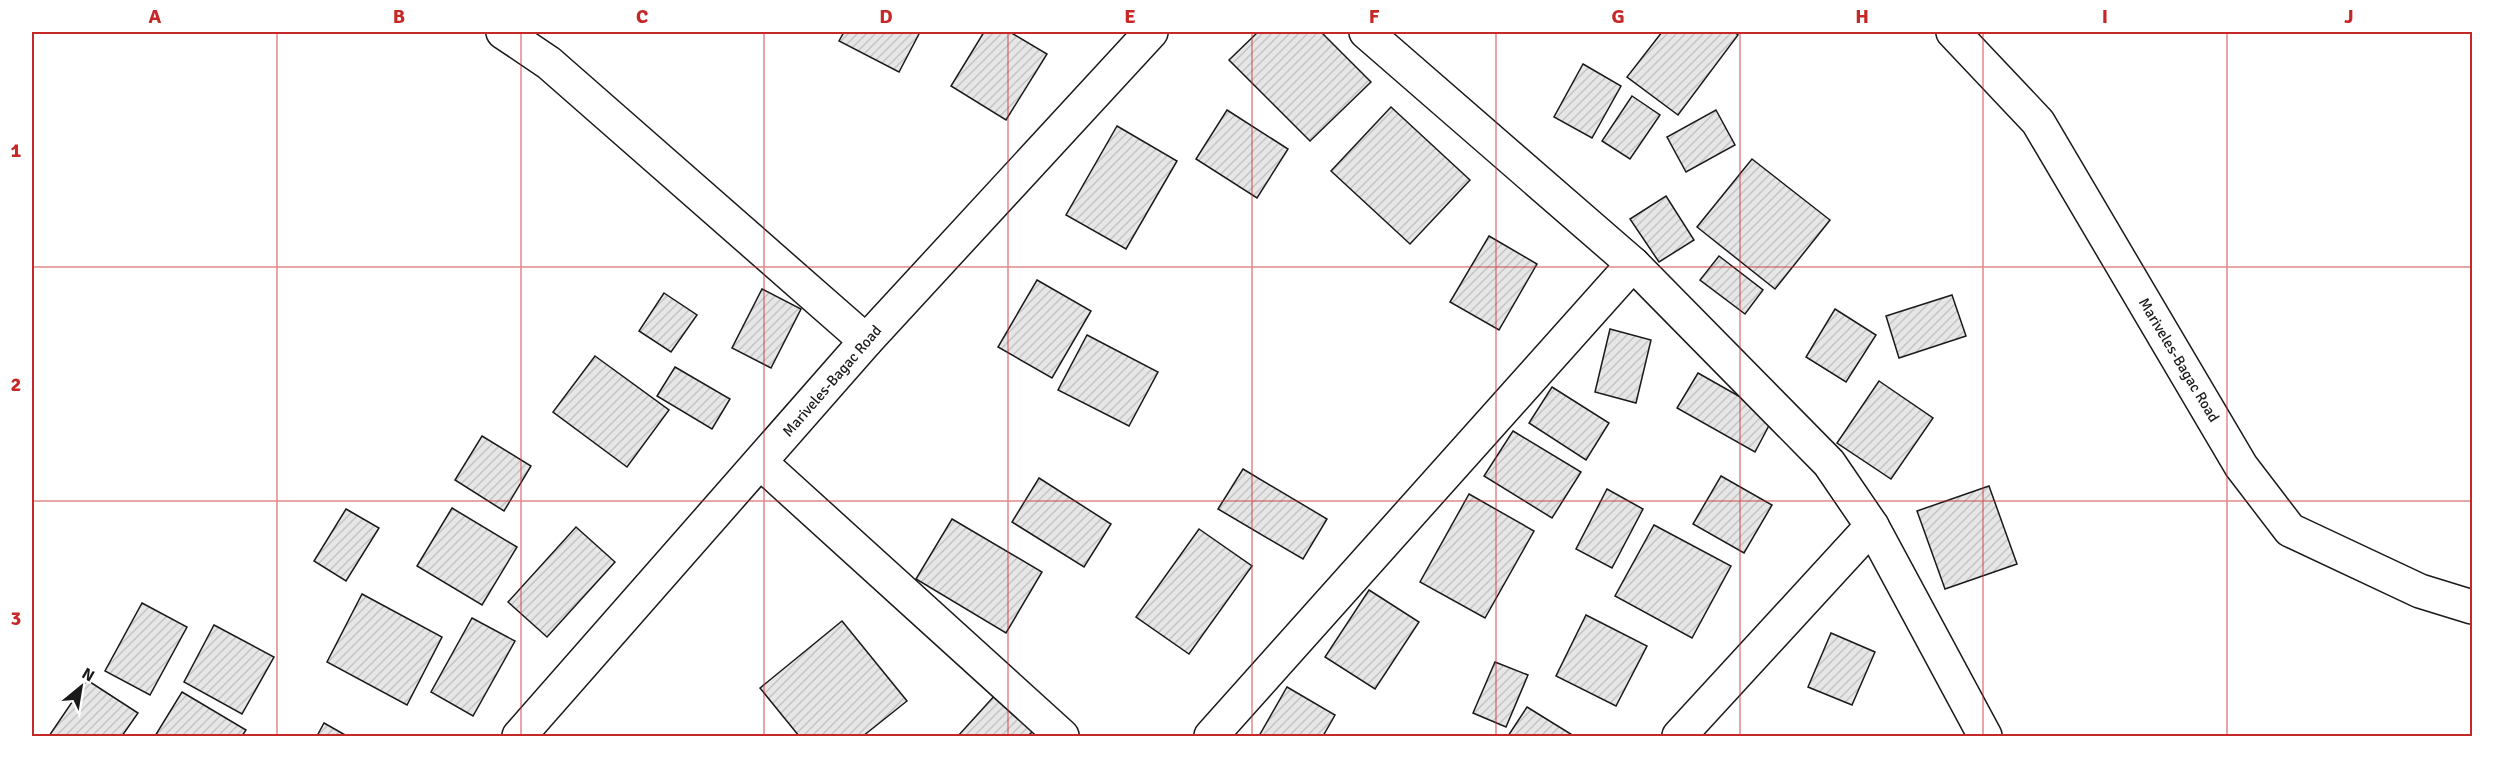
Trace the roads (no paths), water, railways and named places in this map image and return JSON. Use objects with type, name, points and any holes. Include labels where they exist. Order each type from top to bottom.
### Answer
[{"type":"street","points":[[503,32],[549,63],[866,341]]},
{"type":"street","name":"Mariveles-Bagac Road","points":[[519,736],[866,341],[1151,32]]},
{"type":"street","points":[[1366,32],[1633,264],[1829,463],[1872,526],[1985,736]]},
{"type":"street","name":"Mariveles-Bagac Road","points":[[1953,32],[2038,122],[2241,466],[2290,530],[2420,591],[2472,607]]},
{"type":"street","points":[[1210,736],[1633,264]]},
{"type":"street","points":[[760,462],[1062,736]]},
{"type":"street","points":[[1679,736],[1872,526]]}]
